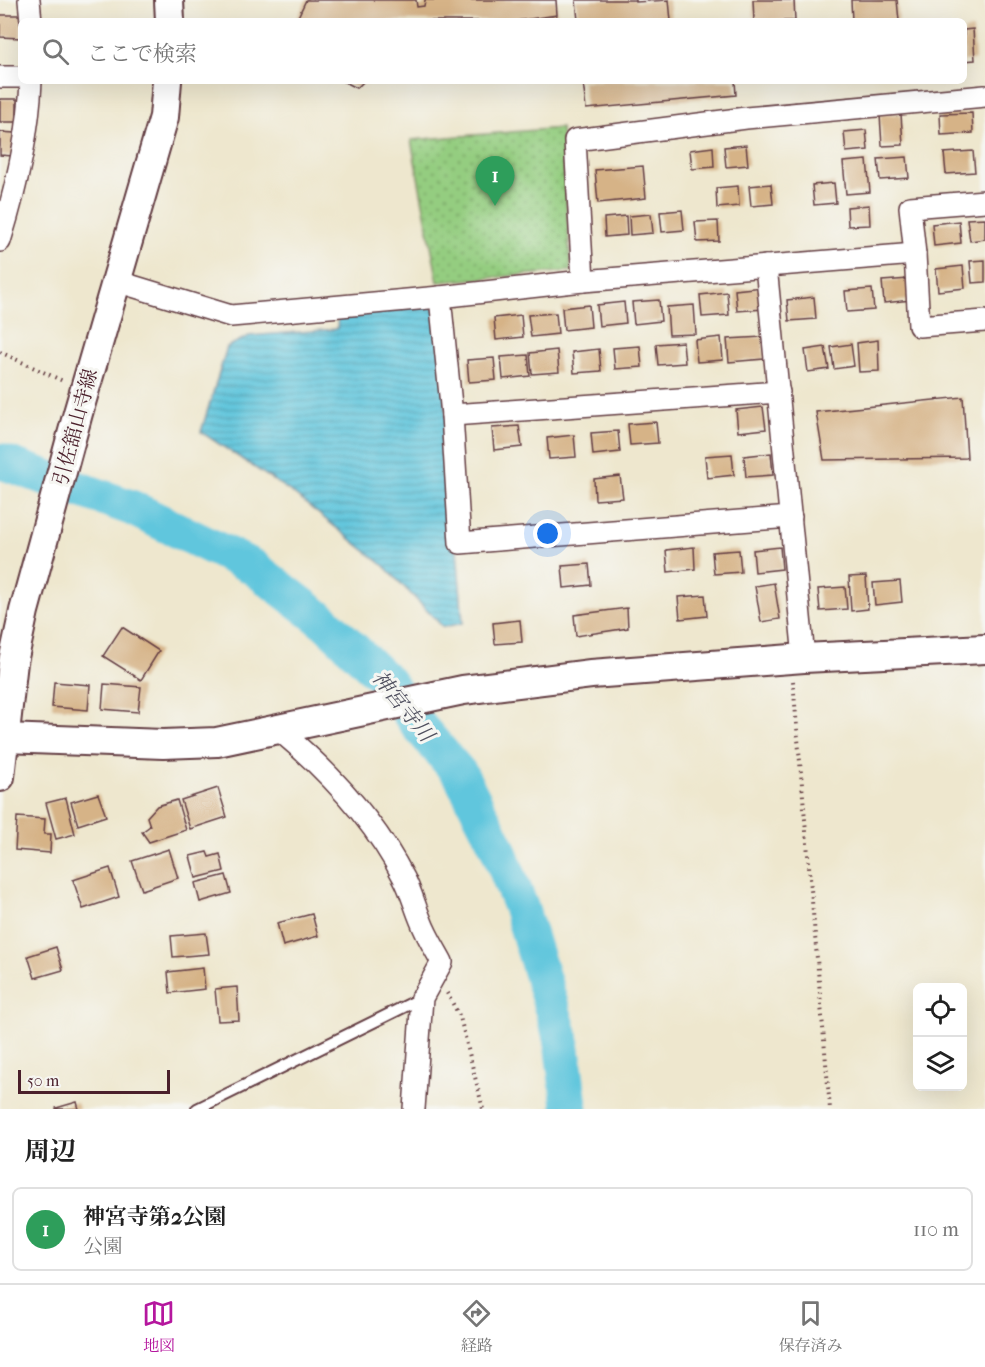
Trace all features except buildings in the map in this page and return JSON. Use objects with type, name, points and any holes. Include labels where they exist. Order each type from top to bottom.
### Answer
[{"type":"street","points":[[29,0],[31,18]]},
{"type":"street","points":[[169,0],[170,18]]},
{"type":"street","points":[[0,77],[18,77]]},
{"type":"street","points":[[0,241],[5,210],[30,115],[31,84]]},
{"type":"street","name":"引佐舘山寺線","points":[[0,777],[14,662],[24,611],[78,413],[164,117],[167,84]]},
{"type":"street","points":[[583,282],[575,140],[746,118],[985,96]]},
{"type":"street","points":[[985,201],[910,207],[919,326],[985,321]]},
{"type":"street","points":[[116,281],[231,316],[583,282],[915,254]]},
{"type":"street","points":[[766,266],[791,517],[797,658]]},
{"type":"street","points":[[440,297],[452,415],[460,543],[791,517]]},
{"type":"street","points":[[452,415],[778,392]]},
{"type":"street","points":[[5,738],[163,744],[217,742],[463,690],[591,674],[797,658],[985,649]]},
{"type":"street","points":[[288,728],[297,745],[339,788],[373,828],[404,878],[422,924],[442,962],[422,998],[414,1109]]},
{"type":"lane","points":[[197,1109],[422,998]]},
{"type":"path","points":[[0,352],[66,383]]},
{"type":"path","points":[[797,658],[830,1109]]},
{"type":"path","points":[[433,980],[448,993],[460,1017],[483,1109]]},
{"type":"green space","points":[[561,128],[571,271],[438,282],[411,140]]},
{"type":"water","points":[[431,305],[438,316],[463,623],[443,627],[383,565],[290,491],[201,432],[227,347],[249,336],[337,329],[338,314]]},
{"type":"waterway","name":"神宮寺川","points":[[0,461],[132,508],[253,567],[326,623],[388,682],[417,724],[460,774],[497,846],[521,908],[561,1038],[570,1109]]},
{"type":"place","name":"神宮寺第2公園","points":[[495,206]]}]
